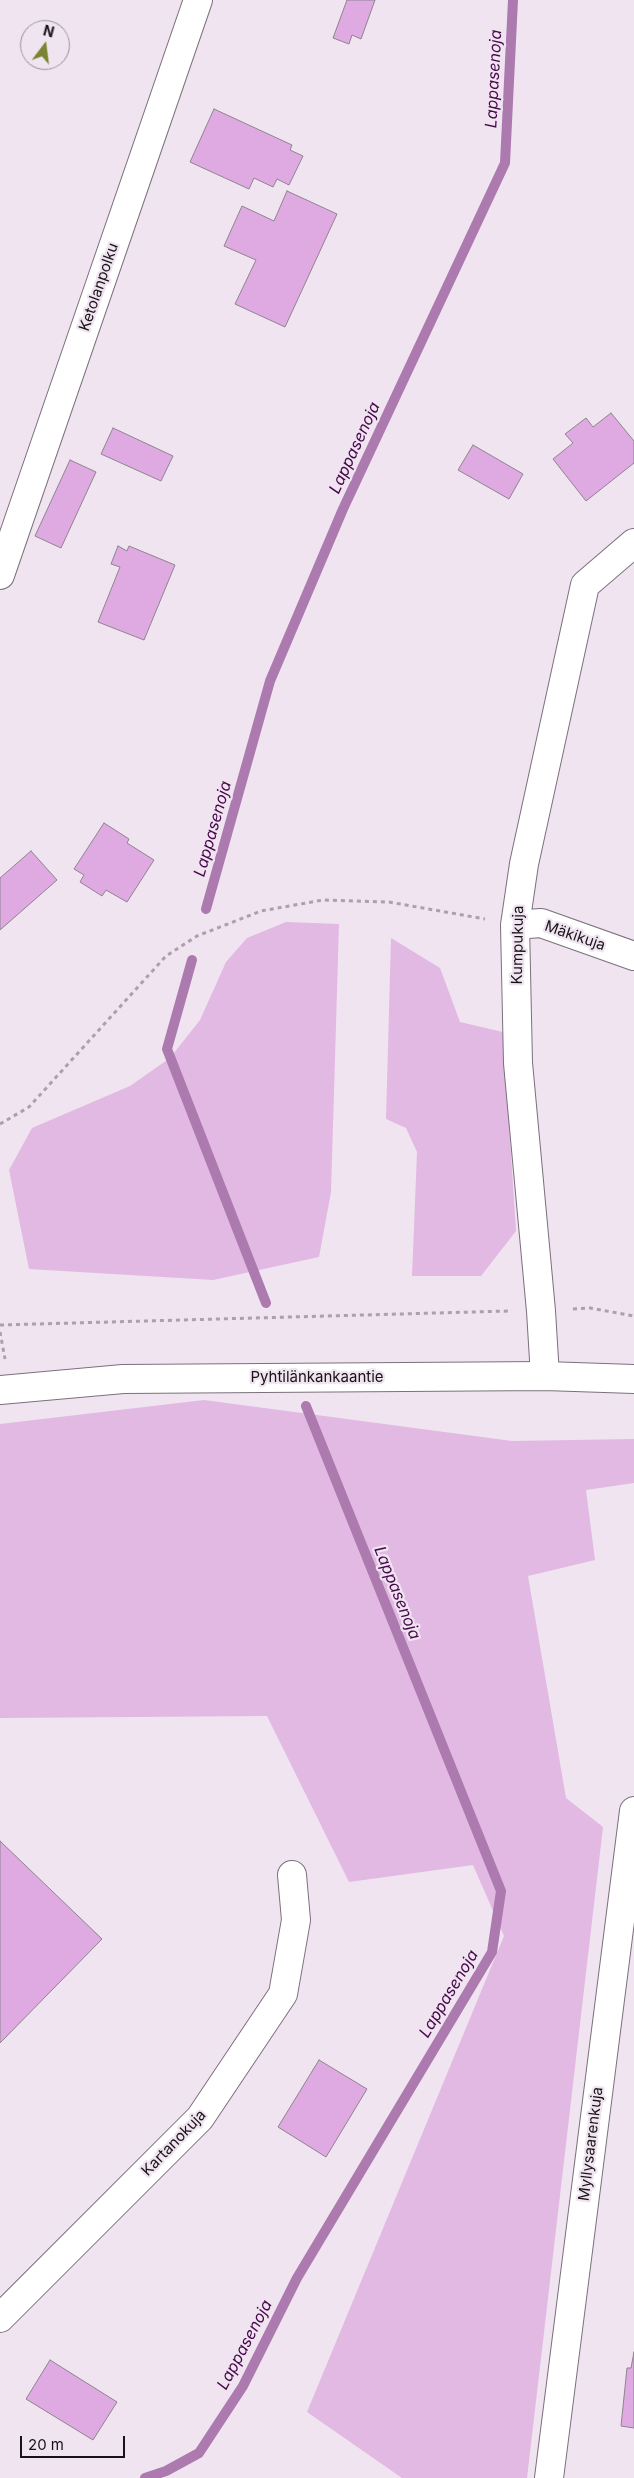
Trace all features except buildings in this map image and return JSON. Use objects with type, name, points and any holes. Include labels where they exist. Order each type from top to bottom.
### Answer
[{"type":"street","name":"Ketolanpolku","points":[[0,575],[198,0]]},
{"type":"street","name":"Kumpukuja","points":[[545,1376],[541,1311],[518,1063],[515,925],[524,864],[585,585],[634,543]]},
{"type":"street","name":"Mäkikuja","points":[[515,925],[541,923],[634,956]]},
{"type":"street","name":"Pyhtilänkankaantie","points":[[0,1390],[123,1379],[545,1376],[634,1379]]},
{"type":"street","name":"Myllysaarenkuja","points":[[549,2478],[634,1811]]},
{"type":"street","name":"Kartanokuja","points":[[0,2318],[200,2118],[284,1994],[296,1920],[292,1875]]},
{"type":"path","points":[[0,1124],[29,1107],[166,956],[197,936],[261,911],[323,900],[389,902],[515,925]]},
{"type":"path","points":[[0,1325],[541,1311],[590,1308],[634,1316]]},
{"type":"shaded area","points":[[286,922],[339,924],[331,1192],[319,1257],[213,1280],[29,1269],[9,1170],[32,1128],[130,1086],[170,1058],[200,1020],[226,962],[247,938]]},
{"type":"shaded area","points":[[391,938],[440,968],[460,1022],[503,1032],[516,1231],[481,1276],[412,1276],[417,1152],[406,1128],[386,1119]]},
{"type":"shaded area","points":[[204,1400],[512,1441],[634,1439],[634,1483],[586,1490],[595,1560],[528,1576],[566,1798],[603,1827],[527,2478],[402,2478],[307,2412],[504,1936],[473,1865],[349,1882],[267,1716],[0,1718],[0,1424]]},
{"type":"waterway","name":"Lappasenoja","points":[[206,909],[270,681],[343,509],[505,163],[513,0]]},
{"type":"waterway","name":"Lappasenoja","points":[[192,960],[167,1049],[266,1303]]},
{"type":"waterway","name":"Lappasenoja","points":[[145,2478],[166,2471],[199,2453],[243,2386],[297,2278],[492,1952],[501,1891],[306,1406]]}]
